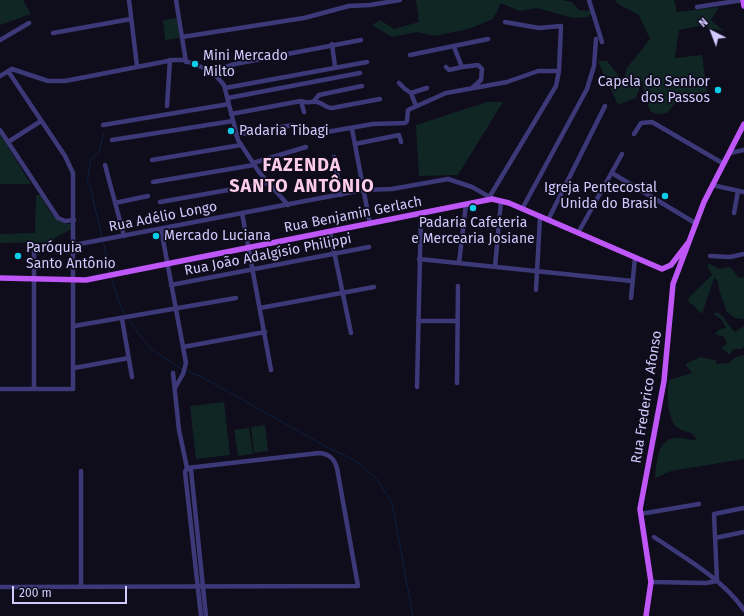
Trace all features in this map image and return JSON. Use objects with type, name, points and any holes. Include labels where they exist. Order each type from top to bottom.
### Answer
[{"type":"main road","points":[[743,0],[744,6]]},
{"type":"main road","name":"Rua Frederico Afonso","points":[[646,616],[651,582],[640,514],[666,362],[673,284],[695,223],[712,185],[744,124]]},
{"type":"main road","points":[[494,199],[522,209],[635,258],[665,269],[671,265],[688,243]]},
{"type":"main road","name":"Rua Benjamin Gerlach","points":[[0,278],[34,278],[74,281],[107,276],[494,199]]},
{"type":"street","points":[[129,0],[137,66]]},
{"type":"street","points":[[176,0],[186,62]]},
{"type":"street","points":[[182,37],[304,18],[349,6],[361,6],[400,0]]},
{"type":"street","points":[[589,0],[602,42]]},
{"type":"street","points":[[697,7],[743,0]]},
{"type":"street","points":[[53,33],[131,19]]},
{"type":"street","points":[[495,267],[494,199],[556,86],[559,71],[561,26],[539,28],[504,22]]},
{"type":"street","points":[[0,40],[29,23]]},
{"type":"street","points":[[410,55],[454,48],[488,39]]},
{"type":"street","points":[[522,209],[587,89],[593,71],[596,39]]},
{"type":"street","points":[[212,71],[235,64],[332,44],[361,40]]},
{"type":"street","points":[[332,44],[335,67]]},
{"type":"street","points":[[454,48],[462,67]]},
{"type":"street","points":[[167,106],[170,60]]},
{"type":"street","points":[[0,76],[12,69],[48,81],[58,81],[170,60],[186,62],[212,71],[220,78],[225,88],[236,135],[241,145],[253,164],[288,205]]},
{"type":"street","points":[[225,88],[368,62]]},
{"type":"street","points":[[446,67],[449,70],[478,65],[482,69],[481,80],[469,90]]},
{"type":"street","points":[[0,390],[74,389],[74,179],[72,168],[8,71]]},
{"type":"street","points":[[315,134],[373,124],[407,121],[407,112],[416,106],[446,93],[506,82],[538,72],[559,71]]},
{"type":"street","points":[[228,98],[360,73]]},
{"type":"street","points":[[400,83],[411,93],[416,106]]},
{"type":"street","points":[[313,102],[319,95],[362,86]]},
{"type":"street","points":[[411,93],[427,88]]},
{"type":"street","points":[[231,114],[301,101],[307,103],[313,102],[332,108],[380,99]]},
{"type":"street","points":[[301,101],[304,112]]},
{"type":"street","points":[[103,125],[229,104]]},
{"type":"street","points":[[548,220],[605,106]]},
{"type":"street","points":[[8,142],[41,121]]},
{"type":"street","points":[[112,140],[233,121]]},
{"type":"street","points":[[634,134],[641,123],[648,121],[652,122],[724,164]]},
{"type":"street","points":[[236,135],[293,125]]},
{"type":"street","points":[[352,128],[370,224]]},
{"type":"street","points":[[0,130],[58,218],[65,221],[74,220]]},
{"type":"street","points":[[355,144],[399,135],[401,142]]},
{"type":"street","points":[[152,160],[241,145]]},
{"type":"street","points":[[153,182],[253,164],[306,148]]},
{"type":"street","points":[[730,153],[744,150]]},
{"type":"street","points":[[578,233],[622,154]]},
{"type":"street","points":[[334,157],[341,195]]},
{"type":"street","points":[[105,164],[124,236]]},
{"type":"street","points":[[612,173],[695,223]]},
{"type":"street","name":"Rua Adélio Longo","points":[[74,245],[363,190],[392,189],[448,179],[458,181],[494,199]]},
{"type":"street","points":[[160,202],[268,183]]},
{"type":"street","points":[[712,185],[738,192],[744,192]]},
{"type":"street","points":[[734,213],[738,192]]},
{"type":"street","points":[[115,203],[148,196]]},
{"type":"street","points":[[459,263],[466,204]]},
{"type":"street","points":[[242,213],[271,370]]},
{"type":"street","points":[[416,387],[421,214]]},
{"type":"street","points":[[536,290],[540,217]]},
{"type":"street","points":[[161,229],[183,347],[185,369],[175,389]]},
{"type":"street","points":[[330,232],[351,333]]},
{"type":"street","points":[[34,245],[34,389]]},
{"type":"street","name":"Rua João Adalgísio Philippi","points":[[172,285],[369,247]]},
{"type":"street","points":[[710,256],[730,257],[744,254]]},
{"type":"street","points":[[630,298],[635,258]]},
{"type":"street","points":[[420,259],[632,281]]},
{"type":"street","points":[[457,383],[458,286]]},
{"type":"street","points":[[260,308],[374,287]]},
{"type":"street","points":[[74,326],[122,319],[236,298]]},
{"type":"street","points":[[122,319],[132,376]]},
{"type":"street","points":[[418,321],[458,321]]},
{"type":"street","points":[[183,347],[265,332]]},
{"type":"street","points":[[74,368],[129,358]]},
{"type":"street","points":[[173,373],[179,430],[186,468],[185,472],[193,510],[200,586],[201,616]]},
{"type":"street","points":[[0,587],[358,586],[337,468],[335,462],[330,456],[319,453],[186,468]]},
{"type":"street","points":[[81,471],[81,586]]},
{"type":"street","points":[[640,514],[699,504]]},
{"type":"street","points":[[717,581],[714,514],[744,508]]},
{"type":"street","points":[[715,538],[744,532]]},
{"type":"street","points":[[654,538],[717,581],[737,600],[744,610]]},
{"type":"street","points":[[651,582],[706,583],[717,581]]},
{"type":"street","points":[[200,586],[206,616]]},
{"type":"green space","points":[[0,0],[23,0],[31,14],[0,25]]},
{"type":"green space","points":[[416,0],[562,0],[572,2],[579,10],[593,11],[588,17],[573,18],[537,8],[519,11],[501,3],[493,19],[468,29],[435,36],[417,32],[392,37],[372,25],[380,20],[394,29],[419,22]]},
{"type":"green space","points":[[615,0],[674,0],[677,12],[719,7],[711,20],[724,31],[699,26],[679,30],[675,58],[702,55],[707,92],[681,96],[667,113],[656,114],[650,111],[643,89],[643,79],[636,98],[618,105],[598,61],[607,61],[623,81],[627,68],[650,39],[639,15],[618,4]]},
{"type":"green space","points":[[177,18],[180,38],[165,40],[163,20]]},
{"type":"green space","points":[[487,102],[503,102],[458,175],[419,176],[416,125]]},
{"type":"green space","points":[[0,134],[31,184],[0,184]]},
{"type":"green space","points":[[36,195],[40,195],[49,210],[57,219],[66,224],[72,224],[72,229],[54,238],[54,242],[0,243],[0,234],[35,233]]},
{"type":"green space","points":[[710,264],[719,269],[730,267],[739,278],[744,277],[744,319],[735,318],[726,311],[718,281],[714,278],[702,314],[688,301],[690,296],[712,275],[707,265]]},
{"type":"green space","points":[[717,312],[735,332],[744,326],[744,347],[741,349],[733,349],[730,355],[721,348],[727,344],[724,337],[715,334],[720,329],[726,328],[721,319],[713,314]]},
{"type":"green space","points":[[744,355],[744,459],[671,471],[655,478],[658,457],[662,445],[666,441],[672,438],[697,439],[689,432],[678,428],[672,420],[668,399],[669,380],[692,373],[685,364],[700,357],[715,360],[717,364],[729,363],[736,357]]},
{"type":"green space","points":[[224,402],[230,455],[196,459],[190,406]]},
{"type":"green space","points":[[265,425],[268,451],[254,453],[251,427]]},
{"type":"green space","points":[[249,428],[253,454],[238,456],[234,430]]},
{"type":"waterway","points":[[102,238],[90,185],[87,181],[91,159],[99,152],[104,133]]},
{"type":"waterway","points":[[103,241],[110,273]]},
{"type":"waterway","points":[[111,278],[125,315]]},
{"type":"waterway","points":[[129,321],[150,348],[181,369]]},
{"type":"waterway","points":[[186,371],[200,376],[325,446],[352,459],[377,479],[392,503],[413,616]]},
{"type":"place","name":"Mini Mercado Milto","points":[[195,64]]},
{"type":"place","name":"Capela do Senhor dos Passos","points":[[718,90]]},
{"type":"place","name":"Padaria Tibagi","points":[[231,131]]},
{"type":"place","name":"Igreja Pentecostal Unida do Brasil","points":[[665,196]]},
{"type":"place","name":"Padaria Cafeteria e Mercearia Josiane","points":[[473,208]]},
{"type":"place","name":"Mercado Luciana","points":[[156,236]]},
{"type":"place","name":"Paróquia Santo Antônio","points":[[18,256]]},
{"type":"district","name":"FAZENDA SANTO ANTÔNIO","points":[[302,176]]}]
